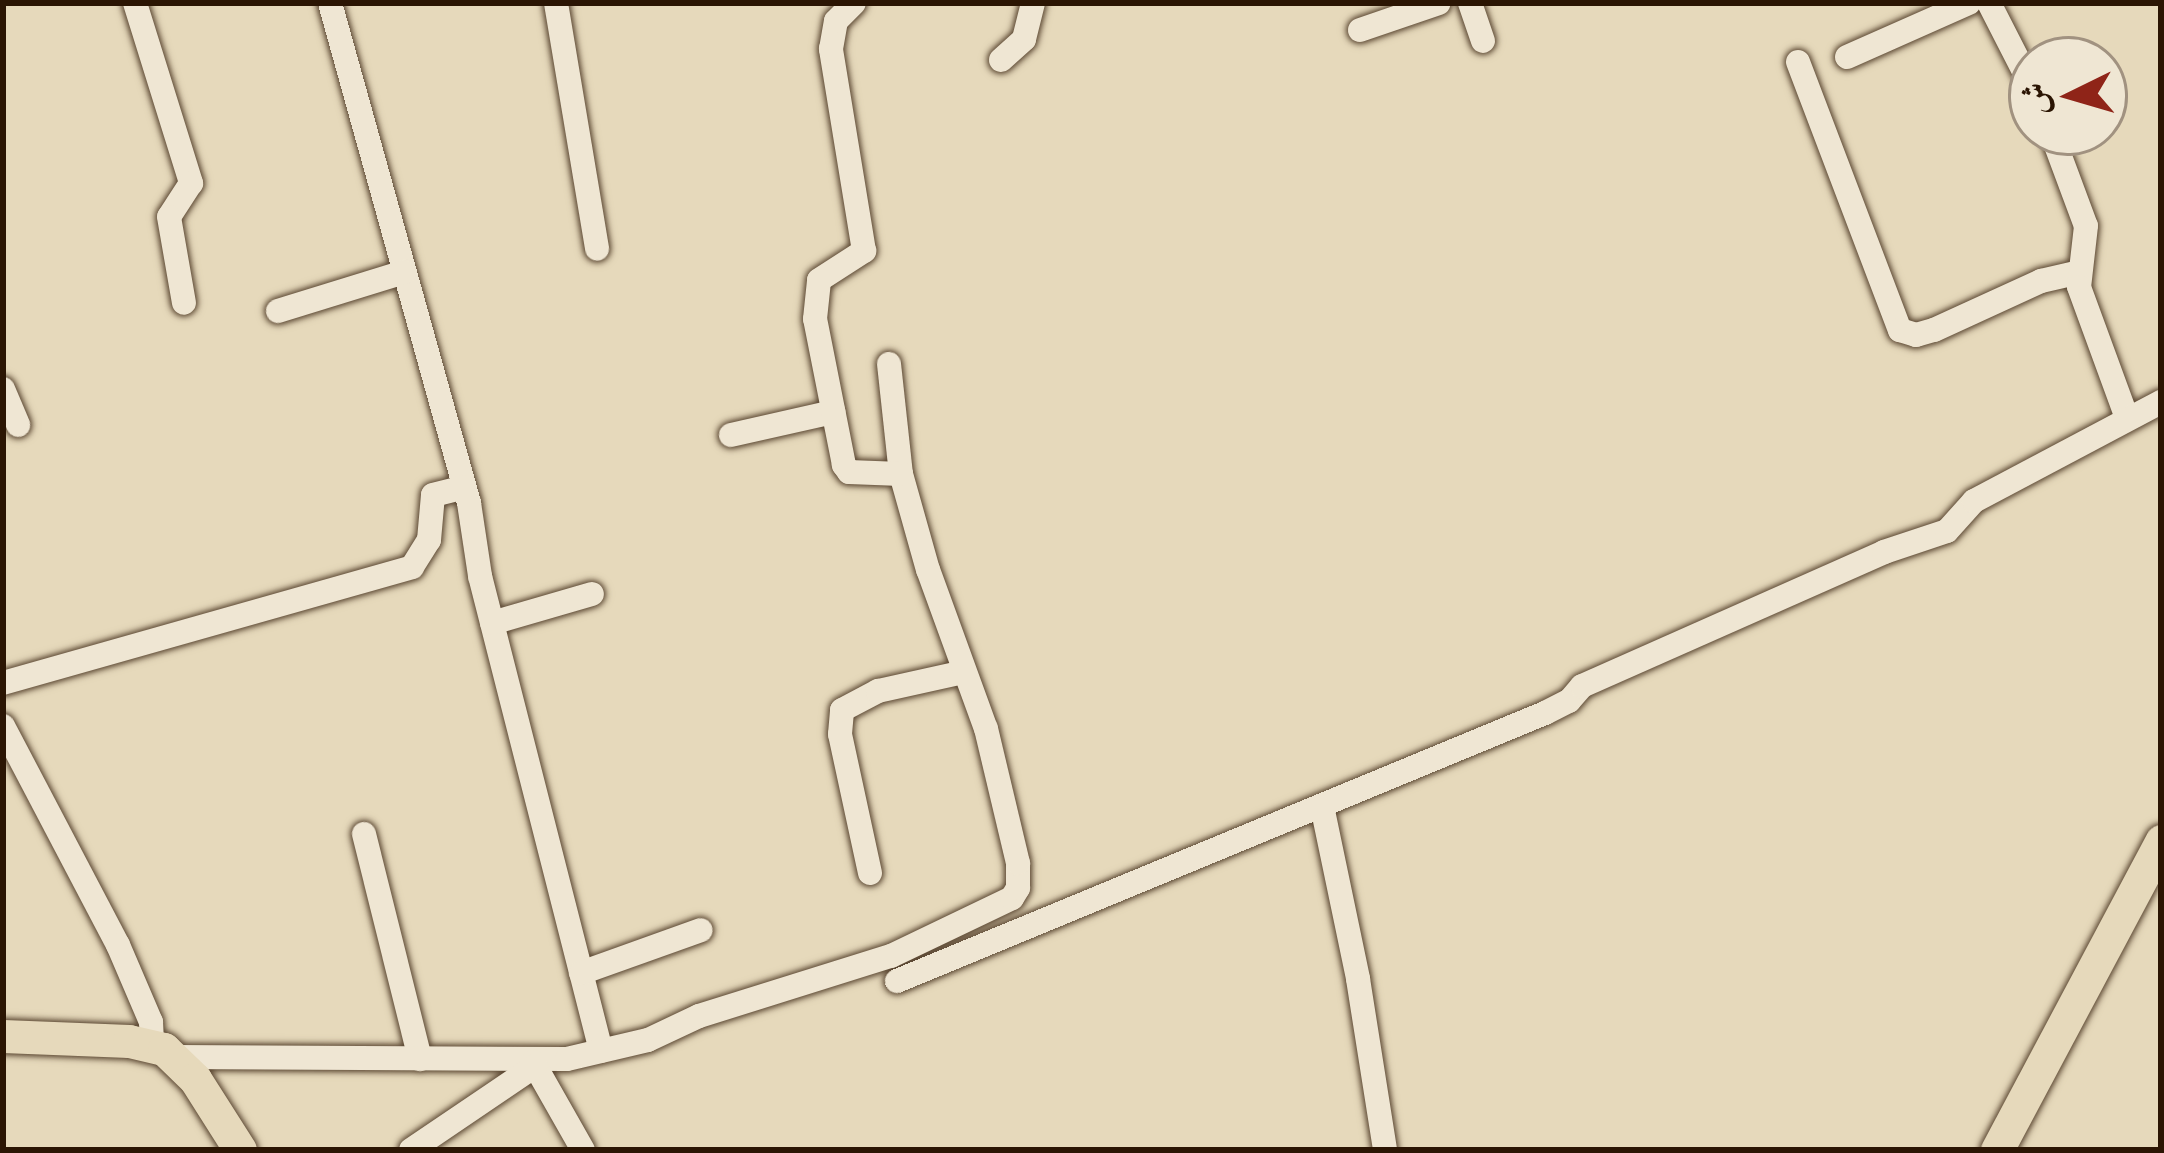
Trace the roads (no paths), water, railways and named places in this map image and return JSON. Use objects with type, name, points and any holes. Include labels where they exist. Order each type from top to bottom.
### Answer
[{"type":"main road","points":[[1997,1150],[2161,841]]},
{"type":"main road","points":[[3,1036],[164,1051],[240,1150]]},
{"type":"street","points":[[135,3],[191,183],[169,217],[184,303]]},
{"type":"street","points":[[330,3],[464,487],[492,623],[602,1051]]},
{"type":"street","points":[[556,3],[597,249]]},
{"type":"street","points":[[854,3],[836,21],[832,49],[864,251],[856,260],[828,271],[814,290],[833,412],[849,472],[895,470],[901,474]]},
{"type":"street","points":[[1000,60],[1024,39],[1033,3]]},
{"type":"street","points":[[1360,30],[1438,3]]},
{"type":"street","points":[[1470,3],[1483,40]]},
{"type":"street","points":[[1847,57],[1969,3]]},
{"type":"street","points":[[1989,3],[2008,40]]},
{"type":"street","points":[[1798,62],[1900,330],[1916,335],[1934,330],[2041,281],[2080,272]]},
{"type":"street","points":[[2061,156],[2081,205],[2085,243],[2079,286],[2127,418]]},
{"type":"street","points":[[278,311],[404,272]]},
{"type":"street","points":[[3,726],[118,945],[164,1051],[534,1064],[602,1051],[891,956],[1012,898],[1018,888],[1018,863],[986,729],[901,474],[889,364]]},
{"type":"street","points":[[3,389],[18,425]]},
{"type":"street","points":[[897,981],[1545,713],[1569,701],[1582,686],[1884,552],[1947,531],[1974,500],[2161,402]]},
{"type":"street","points":[[731,435],[833,412]]},
{"type":"street","points":[[3,682],[412,567],[429,540],[433,495],[464,487]]},
{"type":"street","points":[[492,623],[592,594]]},
{"type":"street","points":[[870,874],[840,734],[842,710],[878,692],[964,672]]},
{"type":"street","points":[[1322,806],[1358,979],[1385,1150]]},
{"type":"street","points":[[364,834],[420,1059]]},
{"type":"street","points":[[581,973],[701,930]]},
{"type":"street","points":[[411,1150],[534,1064]]},
{"type":"street","points":[[534,1064],[583,1150]]}]
